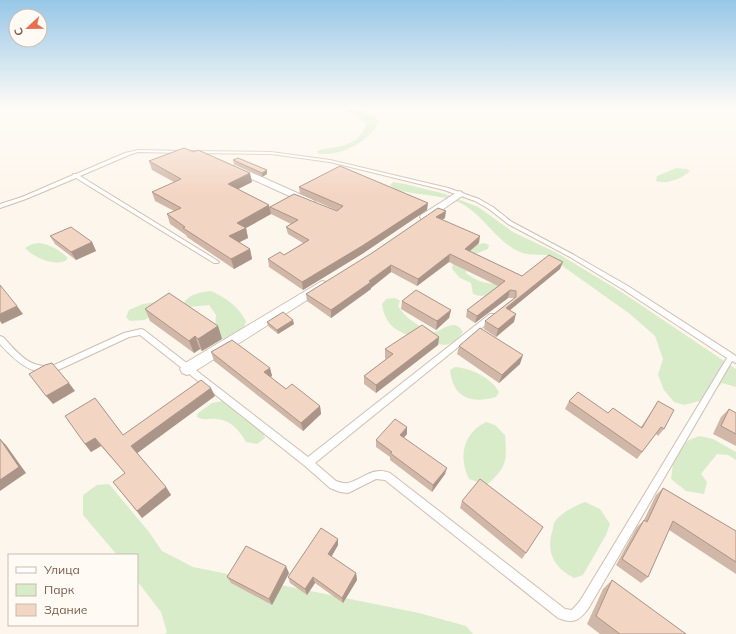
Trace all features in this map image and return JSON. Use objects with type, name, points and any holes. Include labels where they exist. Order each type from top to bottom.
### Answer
[{"type":"street","points":[[196,152],[317,205]]},
{"type":"street","points":[[416,223],[459,194]]},
{"type":"street","points":[[187,369],[333,278]]},
{"type":"lane","points":[[0,206],[24,198],[75,175],[138,151],[271,154],[330,160],[459,194],[480,202],[515,226],[572,256],[619,284],[734,359],[584,606],[577,614],[572,616],[562,614],[387,476],[375,475],[348,488],[333,485],[308,463],[141,332],[127,335],[53,369],[42,371],[34,369],[22,362],[0,339]]},
{"type":"lane","points":[[75,175],[216,262]]},
{"type":"lane","points":[[308,463],[499,311]]},
{"type":"green space","points":[[359,137],[367,137],[356,145],[337,153],[320,154],[317,152],[319,150],[348,144]]},
{"type":"green space","points":[[676,168],[687,169],[690,171],[674,180],[665,182],[656,181],[657,176]]},
{"type":"green space","points":[[393,182],[445,194],[478,207],[513,232],[557,253],[623,293],[736,369],[736,387],[722,383],[707,399],[684,405],[674,402],[664,390],[658,375],[663,359],[655,336],[630,314],[547,255],[527,254],[511,247],[467,207],[458,202],[442,197],[394,189],[390,185]]},
{"type":"green space","points":[[39,243],[51,246],[67,257],[67,260],[62,262],[51,262],[39,258],[25,248],[32,244]]},
{"type":"green space","points":[[484,243],[489,245],[488,249],[470,256],[466,273],[480,281],[496,283],[501,286],[485,296],[481,296],[473,294],[471,283],[460,278],[452,269],[453,262],[463,248]]},
{"type":"green space","points":[[211,291],[231,303],[246,321],[243,330],[224,341],[215,329],[216,315],[209,305],[189,307],[184,302],[196,294]]},
{"type":"green space","points":[[395,298],[400,301],[398,306],[405,315],[432,333],[452,325],[456,325],[463,332],[454,342],[444,345],[420,340],[403,333],[390,324],[382,307],[382,304],[386,299]]},
{"type":"green space","points":[[156,302],[156,314],[144,320],[130,321],[126,317],[129,310],[143,304]]},
{"type":"green space","points":[[455,367],[473,371],[486,378],[499,392],[496,397],[479,400],[465,397],[459,393],[455,387],[450,370]]},
{"type":"green space","points":[[222,401],[229,404],[240,416],[263,432],[265,438],[257,444],[246,442],[234,426],[226,421],[202,419],[197,417],[198,413],[212,403]]},
{"type":"green space","points":[[486,422],[495,425],[505,435],[506,451],[502,468],[494,479],[487,485],[469,479],[463,454],[472,432]]},
{"type":"green space","points":[[699,436],[713,439],[736,452],[736,460],[728,455],[717,454],[701,474],[707,482],[704,494],[686,491],[671,479],[673,463],[687,441]]},
{"type":"green space","points":[[109,484],[149,532],[162,551],[193,567],[419,613],[466,626],[473,634],[165,634],[167,632],[161,612],[138,582],[138,554],[116,554],[83,515],[83,495],[97,485]]},
{"type":"green space","points":[[585,502],[600,509],[610,524],[606,535],[583,575],[574,578],[557,565],[551,554],[550,540],[554,524],[557,519],[568,510]]},
{"type":"building","points":[[184,148],[194,152],[198,150],[250,173],[228,184],[269,205],[237,223],[246,228],[229,236],[250,249],[231,259],[183,228],[185,227],[167,214],[181,208],[152,192],[181,179],[149,161]]},
{"type":"building","points":[[238,158],[267,170],[262,173],[233,160]]},
{"type":"building","points":[[340,166],[428,203],[362,246],[302,282],[268,259],[280,252],[284,255],[309,240],[286,227],[298,220],[270,207],[294,194],[337,211],[343,206],[299,187]]},
{"type":"building","points":[[438,208],[446,211],[436,217],[480,236],[465,249],[522,276],[549,255],[563,262],[506,308],[516,314],[498,329],[485,321],[516,297],[516,291],[510,290],[477,316],[467,310],[505,281],[450,254],[418,279],[391,265],[369,281],[371,282],[331,310],[306,294],[372,253]]},
{"type":"building","points":[[71,227],[92,242],[71,252],[50,236]]},
{"type":"building","points":[[0,285],[17,306],[0,314]]},
{"type":"building","points":[[416,290],[451,310],[437,321],[402,301]]},
{"type":"building","points":[[169,293],[218,326],[198,339],[195,336],[189,341],[145,309]]},
{"type":"building","points":[[283,312],[293,320],[277,330],[267,322]]},
{"type":"building","points":[[422,325],[439,337],[376,385],[364,376],[393,354],[385,349]]},
{"type":"building","points":[[480,328],[523,355],[502,375],[459,346]]},
{"type":"building","points":[[232,340],[270,368],[264,372],[286,389],[292,384],[320,406],[301,423],[211,352]]},
{"type":"building","points":[[52,363],[69,383],[46,396],[29,374],[45,365]]},
{"type":"building","points":[[201,380],[211,388],[131,446],[166,487],[137,511],[113,482],[125,473],[95,438],[85,444],[65,416],[95,398],[123,435]]},
{"type":"building","points":[[578,392],[608,413],[613,408],[642,428],[658,401],[674,410],[664,429],[661,427],[642,452],[569,401]]},
{"type":"building","points":[[729,409],[736,413],[736,434],[721,426]]},
{"type":"building","points":[[395,419],[407,427],[400,435],[447,468],[433,485],[390,453],[392,452],[376,440]]},
{"type":"building","points":[[0,439],[19,467],[0,480]]},
{"type":"building","points":[[480,479],[543,527],[526,553],[462,501]]},
{"type":"building","points":[[663,488],[736,531],[736,562],[673,521],[648,577],[622,559],[644,520],[647,522]]},
{"type":"building","points":[[321,528],[338,539],[328,554],[356,573],[342,598],[313,577],[305,589],[288,577]]},
{"type":"building","points":[[246,546],[286,566],[269,599],[227,577]]},
{"type":"building","points":[[612,580],[686,634],[620,634],[596,616]]}]
